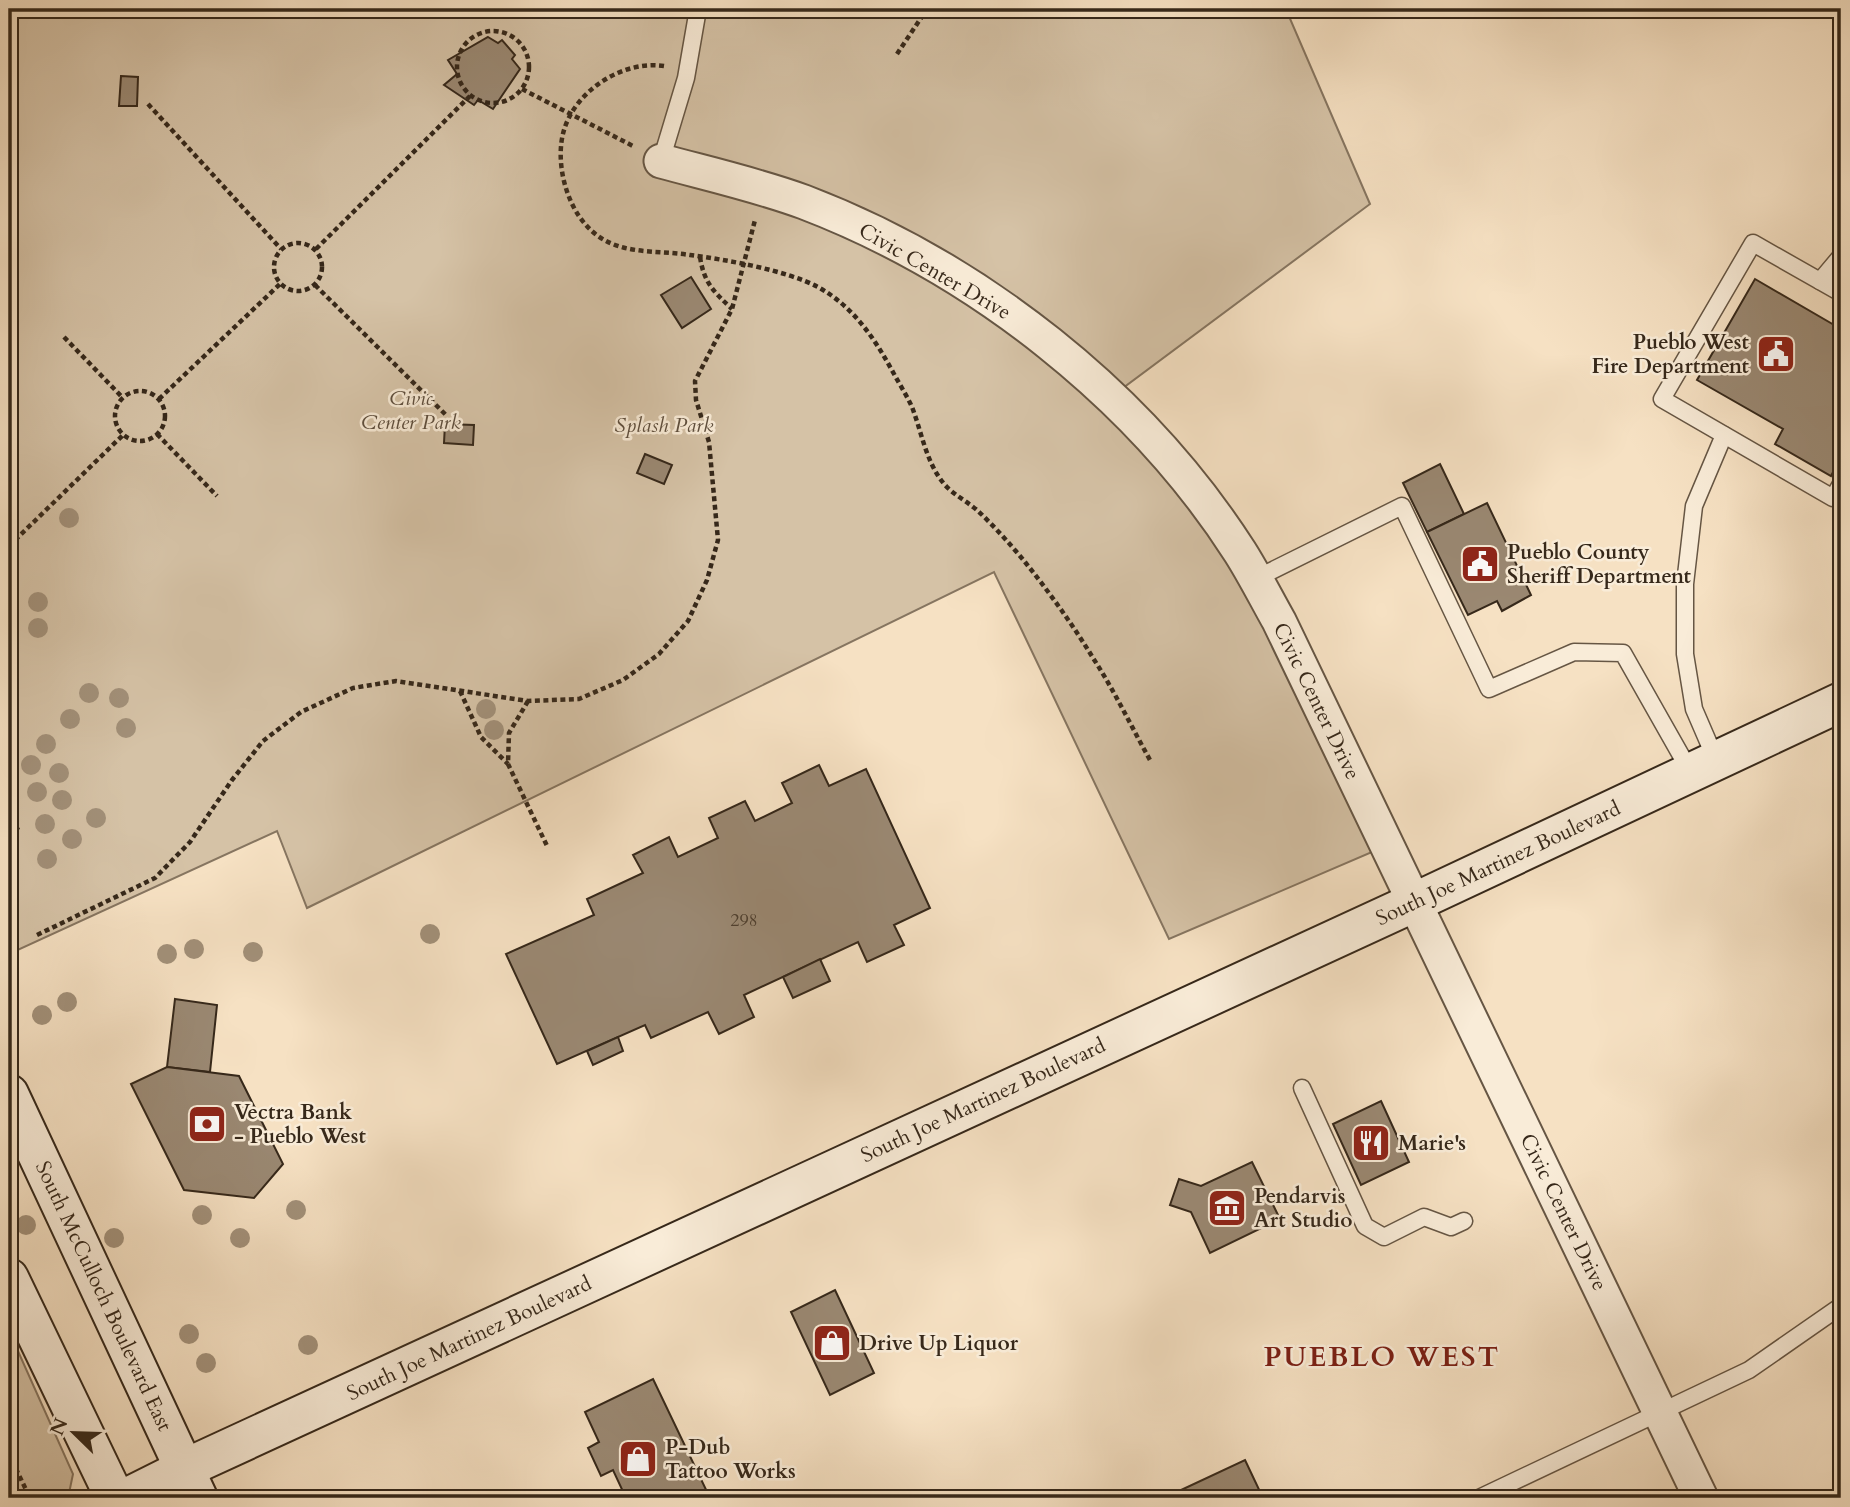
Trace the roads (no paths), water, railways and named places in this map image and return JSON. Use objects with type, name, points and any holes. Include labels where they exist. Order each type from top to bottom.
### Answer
[{"type":"main road","name":"South Joe Martinez Boulevard","points":[[126,1498],[192,1483],[1841,702]]},
{"type":"main road","name":"South McCulloch Boulevard East","points":[[9,1094],[192,1483]]},
{"type":"main road","points":[[9,1278],[115,1498]]},
{"type":"street","name":"Civic Center Drive","points":[[661,161],[803,202],[858,225],[916,255],[1016,317],[1060,351],[1157,444],[1239,551],[1279,621],[1701,1498]]},
{"type":"lane","points":[[661,161],[688,70],[698,9]]},
{"type":"lane","points":[[1841,293],[1753,243],[1662,399],[1833,498],[1841,484]]},
{"type":"lane","points":[[1820,281],[1841,256]]},
{"type":"lane","points":[[1703,766],[1685,654],[1685,584],[1694,506],[1724,435]]},
{"type":"lane","points":[[1255,579],[1402,506],[1489,690],[1574,652],[1623,653],[1703,766]]},
{"type":"lane","points":[[1302,1088],[1365,1226],[1384,1237],[1424,1217],[1451,1227],[1464,1221]]},
{"type":"lane","points":[[1479,1498],[1749,1370],[1841,1306]]},
{"type":"place","name":"Pueblo West Fire Department","points":[[1776,354]]},
{"type":"place","name":"Pueblo County Sheriff Department","points":[[1480,564]]},
{"type":"place","name":"Vectra Bank - Pueblo West","points":[[207,1124]]},
{"type":"place","name":"Marie's","points":[[1371,1143]]},
{"type":"place","name":"Pendarvis Art Studio","points":[[1227,1208]]},
{"type":"place","name":"Drive Up Liquor","points":[[832,1343]]},
{"type":"place","name":"P-Dub Tattoo Works","points":[[638,1459]]},
{"type":"district","name":"PUEBLO WEST","points":[[1382,1356]]},
{"type":"park label","name":"Civic Center Park","points":[[411,410]]},
{"type":"park label","name":"Splash Park","points":[[664,425]]}]
